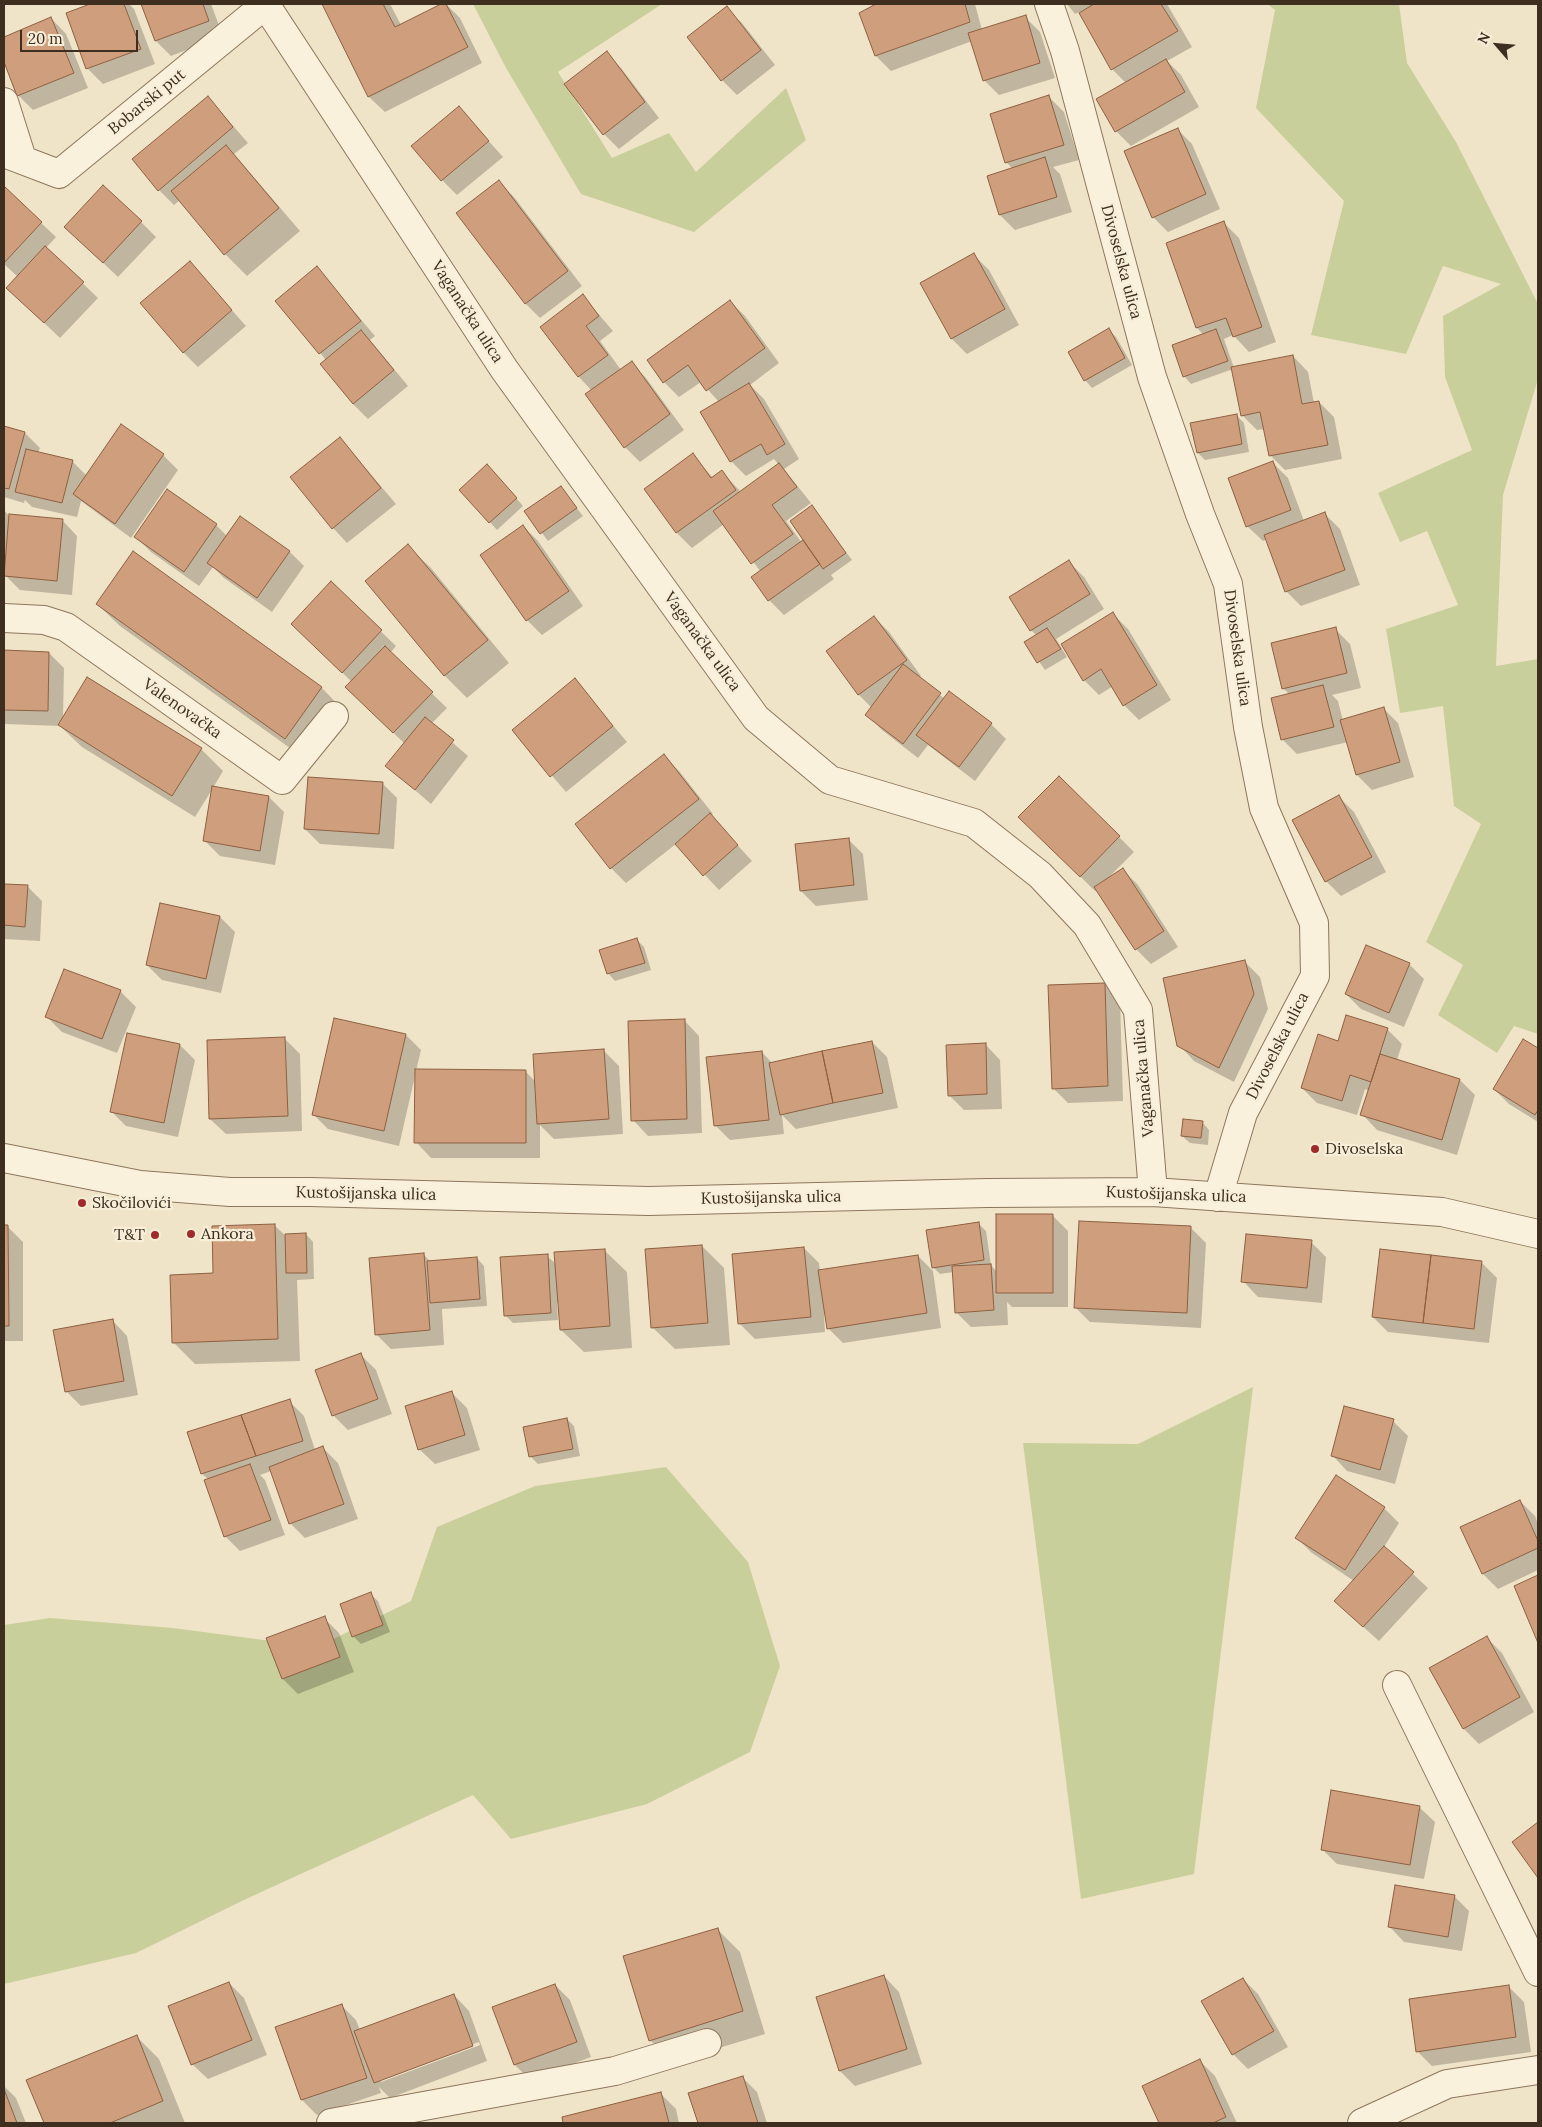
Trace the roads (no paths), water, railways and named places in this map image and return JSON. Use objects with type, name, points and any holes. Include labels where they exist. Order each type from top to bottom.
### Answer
[{"type":"street","name":"Bobarski put","points":[[4,102],[13,156],[59,174],[265,4]]},
{"type":"street","name":"Vaganačka ulica","points":[[265,4],[504,368],[756,718],[830,780],[974,823],[1040,875],[1087,925],[1138,1010],[1153,1192]]},
{"type":"street","name":"Divoselska ulica","points":[[1049,4],[1065,51],[1152,378],[1200,514],[1228,584],[1248,727],[1264,808],[1314,922],[1315,976],[1243,1113],[1218,1197]]},
{"type":"street","name":"Valenovačka","points":[[4,618],[44,620],[66,627],[282,780],[334,716]]},
{"type":"street","name":"Kustošijanska ulica","points":[[4,1158],[140,1185],[230,1192],[310,1192],[648,1201],[987,1193],[1153,1192],[1280,1199],[1442,1212],[1538,1234]]},
{"type":"street","points":[[1397,1685],[1538,1972]]},
{"type":"street","points":[[332,2123],[615,2071],[707,2043]]},
{"type":"street","points":[[1362,2123],[1448,2084],[1538,2070]]},
{"type":"place","name":"Divoselska","points":[[1315,1149]]},
{"type":"place","name":"Skočilovići","points":[[82,1203]]},
{"type":"place","name":"Ankora","points":[[191,1234]]},
{"type":"place","name":"T&T","points":[[155,1235]]}]
